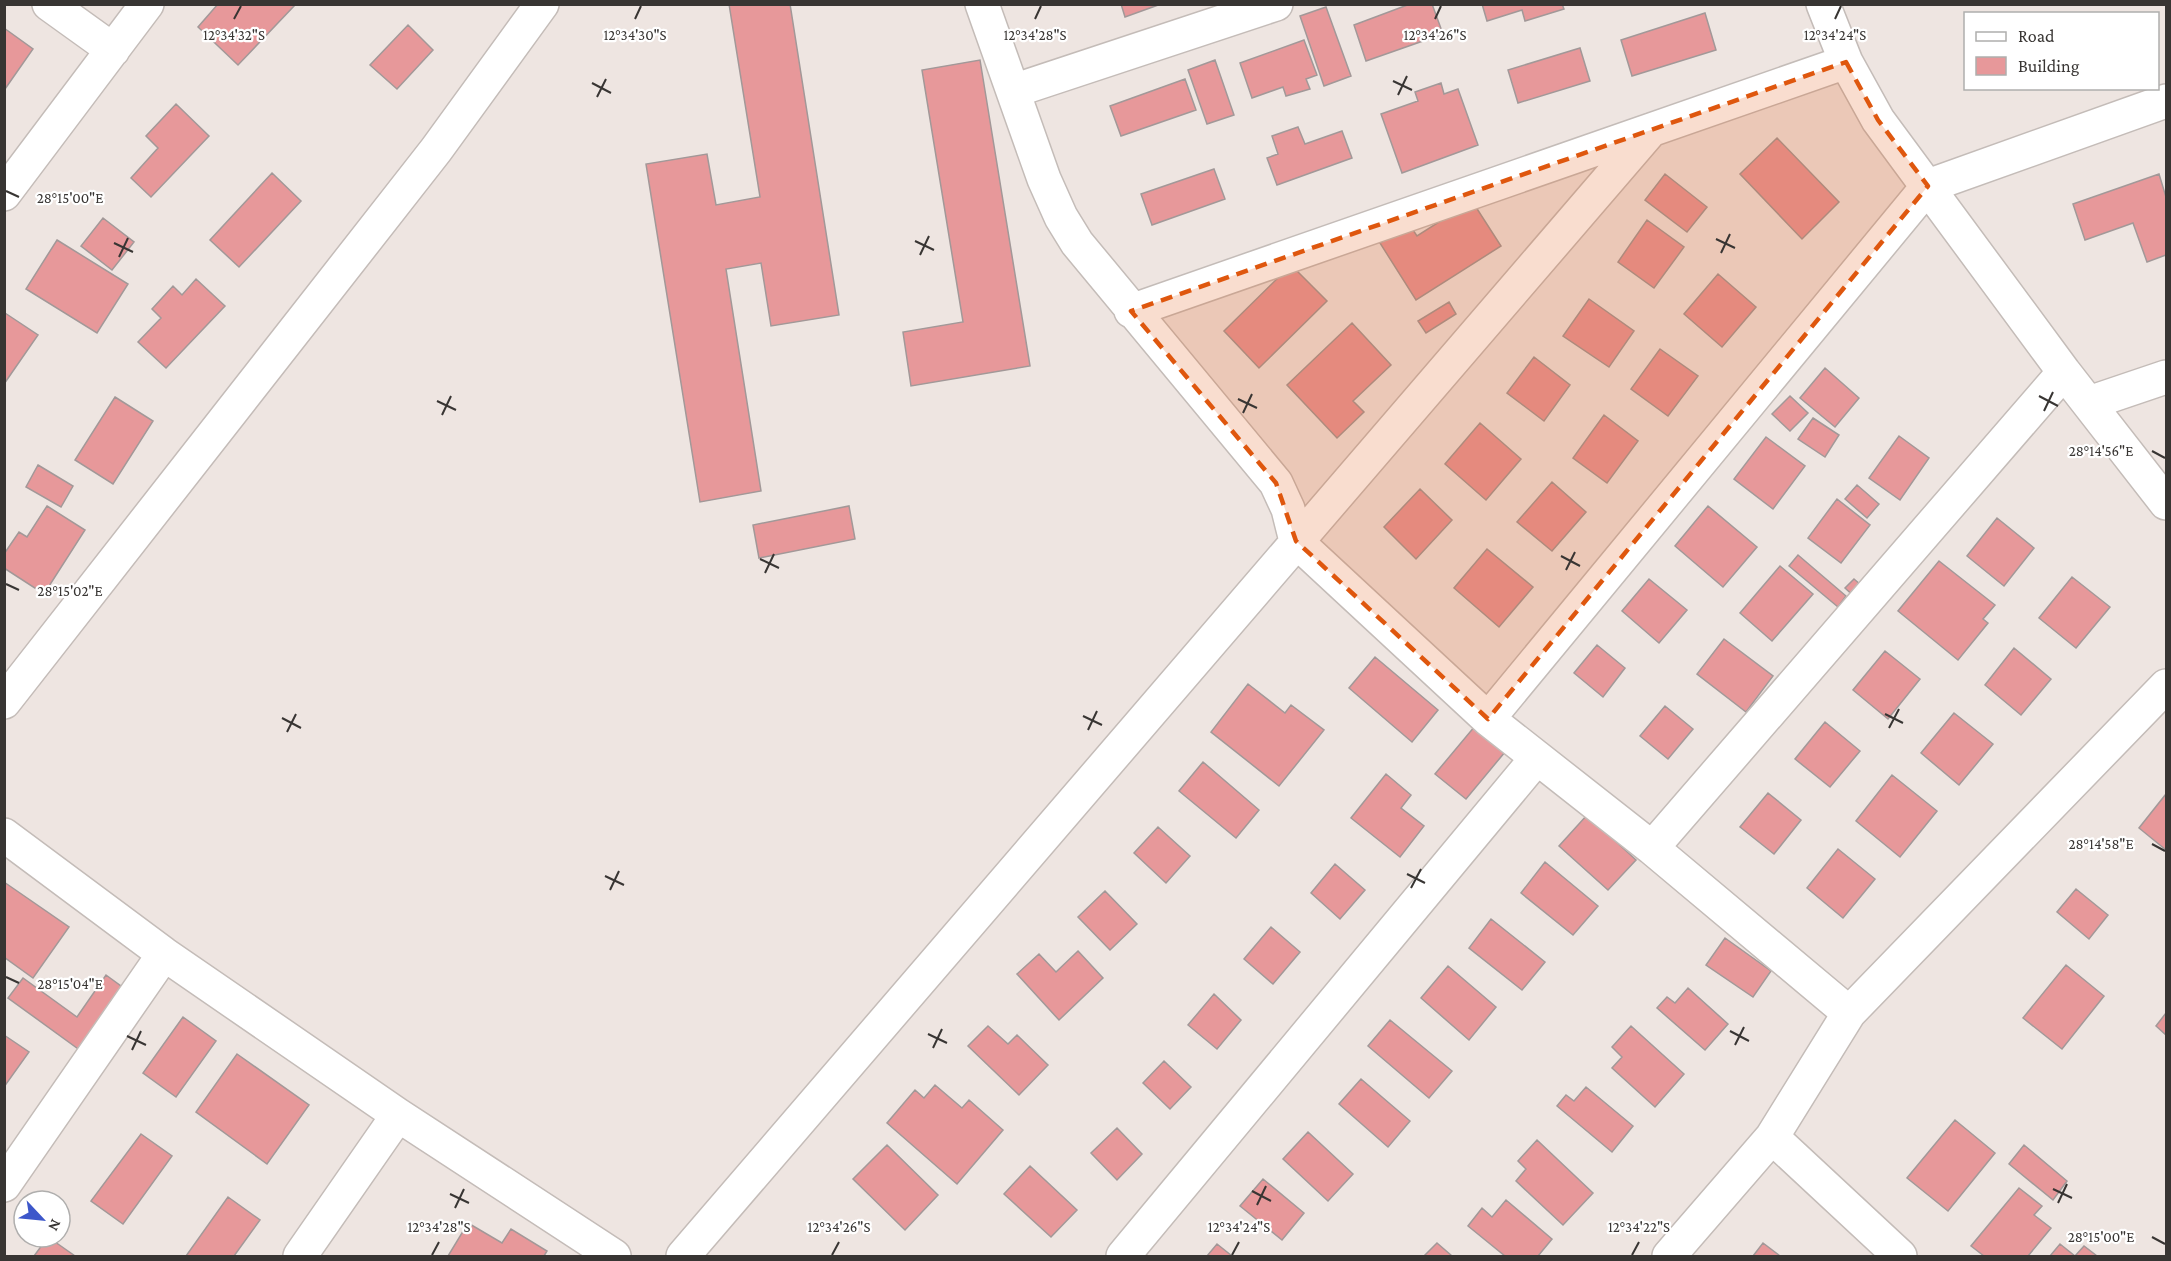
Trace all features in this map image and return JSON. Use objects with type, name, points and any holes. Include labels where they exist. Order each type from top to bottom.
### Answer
[{"type":"street","points":[[49,4],[112,50]]},
{"type":"street","points":[[4,194],[147,4]]},
{"type":"street","points":[[4,702],[436,150],[542,4]]},
{"type":"street","points":[[982,4],[1061,217],[1077,243],[1131,311],[1276,483],[1288,509],[1296,541],[1488,718],[1536,759],[1652,848],[1849,1013]]},
{"type":"street","points":[[1013,91],[1276,4]]},
{"type":"street","points":[[1823,4],[1846,62],[1878,120],[2064,372],[2166,503]]},
{"type":"street","points":[[1131,311],[1846,62]]},
{"type":"street","points":[[1488,718],[1928,186],[2166,102]]},
{"type":"street","points":[[683,1257],[1296,541],[1652,130]]},
{"type":"street","points":[[1652,848],[2064,372]]},
{"type":"street","points":[[2089,403],[2166,377]]},
{"type":"street","points":[[1669,1257],[1772,1137],[1849,1013],[2166,686]]},
{"type":"street","points":[[1123,1257],[1536,759]]},
{"type":"street","points":[[4,835],[164,954],[398,1115],[614,1257]]},
{"type":"street","points":[[4,1185],[164,954]]},
{"type":"street","points":[[300,1257],[398,1115]]},
{"type":"street","points":[[1772,1137],[1900,1257]]},
{"type":"highlighted area","points":[[1846,62],[1878,120],[1928,186],[1488,719],[1296,541],[1276,483],[1131,311]]},
{"type":"building","points":[[218,4],[295,5],[238,65],[198,27]]},
{"type":"building","points":[[729,4],[790,4],[839,315],[771,326],[761,263],[726,269],[761,491],[700,502],[646,164],[707,154],[716,205],[760,197]]},
{"type":"building","points":[[1121,4],[1161,4],[1125,17]]},
{"type":"building","points":[[1410,4],[1432,4],[1443,34],[1366,61],[1354,25]]},
{"type":"building","points":[[1482,4],[1562,4],[1564,9],[1525,21],[1522,10],[1487,21]]},
{"type":"building","points":[[1326,7],[1351,76],[1324,86],[1300,16]]},
{"type":"building","points":[[1705,13],[1716,50],[1632,76],[1621,40]]},
{"type":"building","points":[[408,25],[433,50],[397,89],[370,65]]},
{"type":"building","points":[[4,28],[33,49],[5,89],[4,88]]},
{"type":"building","points":[[1304,40],[1317,75],[1306,79],[1310,89],[1286,96],[1283,87],[1252,98],[1240,63]]},
{"type":"building","points":[[1580,48],[1590,81],[1518,103],[1508,70]]},
{"type":"building","points":[[980,60],[1030,366],[911,386],[903,332],[963,322],[922,70]]},
{"type":"building","points":[[1215,60],[1234,115],[1207,124],[1188,70]]},
{"type":"building","points":[[1185,79],[1196,110],[1121,136],[1110,106]]},
{"type":"building","points":[[1441,83],[1444,94],[1458,89],[1478,145],[1402,173],[1381,114],[1418,101],[1415,92]]},
{"type":"building","points":[[176,104],[209,136],[151,197],[131,178],[158,148],[146,136]]},
{"type":"building","points":[[1298,127],[1305,144],[1342,131],[1352,158],[1277,185],[1267,158],[1278,154],[1272,136]]},
{"type":"building","points":[[1777,138],[1839,202],[1802,239],[1740,174]]},
{"type":"building","points":[[1214,169],[1225,199],[1152,225],[1141,194]]},
{"type":"building","points":[[272,173],[301,201],[239,267],[210,240]]},
{"type":"building","points":[[1665,174],[1707,207],[1687,232],[1645,200]]},
{"type":"building","points":[[2159,174],[2166,197],[2166,255],[2147,262],[2133,223],[2085,240],[2073,204]]},
{"type":"building","points":[[1472,201],[1501,246],[1416,300],[1380,243],[1409,224],[1417,236]]},
{"type":"building","points":[[103,218],[134,242],[112,270],[81,246]]},
{"type":"building","points":[[1647,220],[1684,247],[1654,288],[1618,262]]},
{"type":"building","points":[[57,240],[128,284],[97,333],[26,289]]},
{"type":"building","points":[[1291,265],[1327,301],[1259,368],[1224,331]]},
{"type":"building","points":[[1718,274],[1756,307],[1722,347],[1684,314]]},
{"type":"building","points":[[196,279],[225,306],[166,368],[138,342],[161,318],[152,309],[173,286],[182,295]]},
{"type":"building","points":[[1589,299],[1634,331],[1609,367],[1563,336]]},
{"type":"building","points":[[1449,302],[1456,314],[1426,333],[1418,321]]},
{"type":"building","points":[[4,314],[38,335],[4,384]]},
{"type":"building","points":[[1352,323],[1391,365],[1353,401],[1364,412],[1337,438],[1287,385]]},
{"type":"building","points":[[1660,349],[1698,376],[1668,416],[1631,389]]},
{"type":"building","points":[[1534,357],[1570,385],[1544,421],[1507,393]]},
{"type":"building","points":[[1825,368],[1859,398],[1835,427],[1800,398]]},
{"type":"building","points":[[1790,396],[1808,413],[1790,431],[1772,414]]},
{"type":"building","points":[[115,397],[153,421],[113,484],[75,460]]},
{"type":"building","points":[[1604,415],[1638,441],[1607,483],[1573,458]]},
{"type":"building","points":[[1813,418],[1839,435],[1825,457],[1798,439]]},
{"type":"building","points":[[1480,423],[1521,459],[1486,500],[1445,464]]},
{"type":"building","points":[[1899,436],[1929,458],[1900,500],[1869,478]]},
{"type":"building","points":[[1766,437],[1805,466],[1773,509],[1734,479]]},
{"type":"building","points":[[38,465],[73,486],[61,507],[26,487]]},
{"type":"building","points":[[1552,482],[1586,512],[1552,551],[1517,522]]},
{"type":"building","points":[[1857,485],[1879,504],[1867,518],[1845,499]]},
{"type":"building","points":[[1420,489],[1452,520],[1416,559],[1384,527]]},
{"type":"building","points":[[1837,499],[1870,525],[1841,563],[1808,538]]},
{"type":"building","points":[[47,506],[85,530],[44,594],[4,568],[4,554],[19,532],[27,537]]},
{"type":"building","points":[[849,506],[855,539],[759,558],[753,525]]},
{"type":"building","points":[[1708,506],[1757,547],[1723,587],[1675,546]]},
{"type":"building","points":[[1997,518],[2034,548],[2004,586],[1967,556]]},
{"type":"building","points":[[1487,549],[1533,587],[1499,627],[1454,588]]},
{"type":"building","points":[[1798,555],[1846,596],[1838,607],[1789,566]]},
{"type":"building","points":[[1939,561],[1995,605],[1983,619],[1988,623],[1958,660],[1898,611]]},
{"type":"building","points":[[1780,566],[1813,594],[1772,641],[1740,613]]},
{"type":"building","points":[[2072,577],[2110,607],[2076,648],[2039,618]]},
{"type":"building","points":[[1649,579],[1687,610],[1659,643],[1622,611]]},
{"type":"building","points":[[1854,579],[1867,590],[1859,601],[1845,588]]},
{"type":"building","points":[[1724,639],[1773,676],[1746,712],[1697,674]]},
{"type":"building","points":[[1597,645],[1625,668],[1603,697],[1574,673]]},
{"type":"building","points":[[2014,648],[2051,679],[2021,715],[1985,685]]},
{"type":"building","points":[[1885,651],[1920,679],[1888,719],[1853,690]]},
{"type":"building","points":[[1375,657],[1438,710],[1412,742],[1349,688]]},
{"type":"building","points":[[1248,684],[1285,713],[1291,705],[1324,730],[1279,786],[1211,732]]},
{"type":"building","points":[[1665,706],[1693,729],[1668,759],[1640,736]]},
{"type":"building","points":[[1954,713],[1993,744],[1959,785],[1921,753]]},
{"type":"building","points":[[1825,722],[1860,751],[1830,787],[1795,759]]},
{"type":"building","points":[[1475,726],[1505,752],[1466,799],[1435,774]]},
{"type":"building","points":[[1203,762],[1259,810],[1236,838],[1179,791]]},
{"type":"building","points":[[1386,774],[1411,795],[1401,808],[1424,826],[1400,857],[1351,818]]},
{"type":"building","points":[[1892,775],[1937,811],[1900,857],[1856,821]]},
{"type":"building","points":[[1768,793],[1801,820],[1774,854],[1740,827]]},
{"type":"building","points":[[2166,794],[2166,850],[2139,828]]},
{"type":"building","points":[[1587,815],[1636,860],[1608,890],[1559,846]]},
{"type":"building","points":[[1158,827],[1190,856],[1166,883],[1134,853]]},
{"type":"building","points":[[1838,849],[1875,879],[1843,918],[1807,888]]},
{"type":"building","points":[[1545,862],[1598,906],[1573,935],[1521,893]]},
{"type":"building","points":[[1335,864],[1365,890],[1340,919],[1311,893]]},
{"type":"building","points":[[4,882],[69,927],[33,978],[4,957]]},
{"type":"building","points":[[2076,889],[2108,915],[2089,939],[2057,912]]},
{"type":"building","points":[[1105,891],[1137,924],[1110,950],[1078,917]]},
{"type":"building","points":[[1491,919],[1545,962],[1522,990],[1469,948]]},
{"type":"building","points":[[1271,927],[1300,952],[1273,984],[1244,959]]},
{"type":"building","points":[[1725,938],[1771,971],[1753,997],[1706,965]]},
{"type":"building","points":[[1078,951],[1103,978],[1059,1020],[1017,974],[1039,954],[1056,972]]},
{"type":"building","points":[[2066,965],[2104,996],[2062,1049],[2023,1018]]},
{"type":"building","points":[[1448,966],[1496,1007],[1469,1040],[1421,998]]},
{"type":"building","points":[[106,975],[125,989],[81,1051],[8,998],[23,978],[77,1017]]},
{"type":"building","points":[[1688,988],[1728,1024],[1705,1050],[1657,1008],[1667,997],[1675,1003]]},
{"type":"building","points":[[1214,994],[1241,1020],[1217,1049],[1188,1025]]},
{"type":"building","points":[[2166,1013],[2166,1035],[2156,1026]]},
{"type":"building","points":[[183,1017],[216,1041],[176,1097],[143,1073]]},
{"type":"building","points":[[1390,1020],[1452,1071],[1429,1098],[1368,1046]]},
{"type":"building","points":[[988,1026],[1008,1044],[1017,1035],[1048,1065],[1019,1095],[968,1046]]},
{"type":"building","points":[[1631,1026],[1684,1074],[1655,1107],[1612,1068],[1622,1057],[1612,1047]]},
{"type":"building","points":[[4,1035],[29,1052],[4,1087]]},
{"type":"building","points":[[237,1054],[309,1105],[267,1164],[196,1112]]},
{"type":"building","points":[[1164,1061],[1191,1087],[1170,1109],[1143,1083]]},
{"type":"building","points":[[1361,1079],[1410,1121],[1388,1147],[1339,1104]]},
{"type":"building","points":[[935,1085],[962,1108],[969,1100],[1003,1130],[957,1184],[887,1123],[915,1090],[924,1098]]},
{"type":"building","points":[[1586,1087],[1633,1126],[1612,1152],[1557,1106],[1566,1095],[1574,1101]]},
{"type":"building","points":[[1955,1120],[1995,1153],[1948,1211],[1907,1178]]},
{"type":"building","points":[[1117,1128],[1142,1154],[1117,1180],[1091,1153]]},
{"type":"building","points":[[1308,1132],[1353,1174],[1328,1201],[1283,1159]]},
{"type":"building","points":[[141,1134],[172,1156],[123,1224],[91,1201]]},
{"type":"building","points":[[1537,1140],[1593,1193],[1563,1225],[1516,1181],[1526,1169],[1518,1161]]},
{"type":"building","points":[[887,1145],[938,1195],[905,1230],[853,1179]]},
{"type":"building","points":[[2024,1145],[2067,1181],[2053,1200],[2009,1164]]},
{"type":"building","points":[[1030,1166],[1077,1210],[1051,1237],[1004,1194]]},
{"type":"building","points":[[1263,1179],[1304,1213],[1282,1240],[1240,1206]]},
{"type":"building","points":[[2019,1188],[2042,1206],[2034,1215],[2051,1228],[2028,1256],[1984,1256],[1971,1246]]},
{"type":"building","points":[[228,1197],[260,1220],[234,1256],[186,1256]]},
{"type":"building","points":[[1506,1200],[1552,1239],[1538,1256],[1505,1256],[1468,1226],[1482,1208],[1492,1217]]},
{"type":"building","points":[[468,1223],[502,1243],[511,1229],[547,1251],[544,1256],[448,1256]]},
{"type":"building","points":[[1437,1243],[1452,1256],[1424,1256]]},
{"type":"building","points":[[1763,1243],[1780,1256],[1753,1256]]},
{"type":"building","points":[[1217,1244],[1232,1256],[1207,1256]]},
{"type":"building","points":[[2060,1244],[2075,1256],[2050,1256]]},
{"type":"building","points":[[2084,1246],[2097,1256],[2075,1256]]},
{"type":"building","points":[[39,1249],[65,1249],[75,1256],[34,1256]]}]
